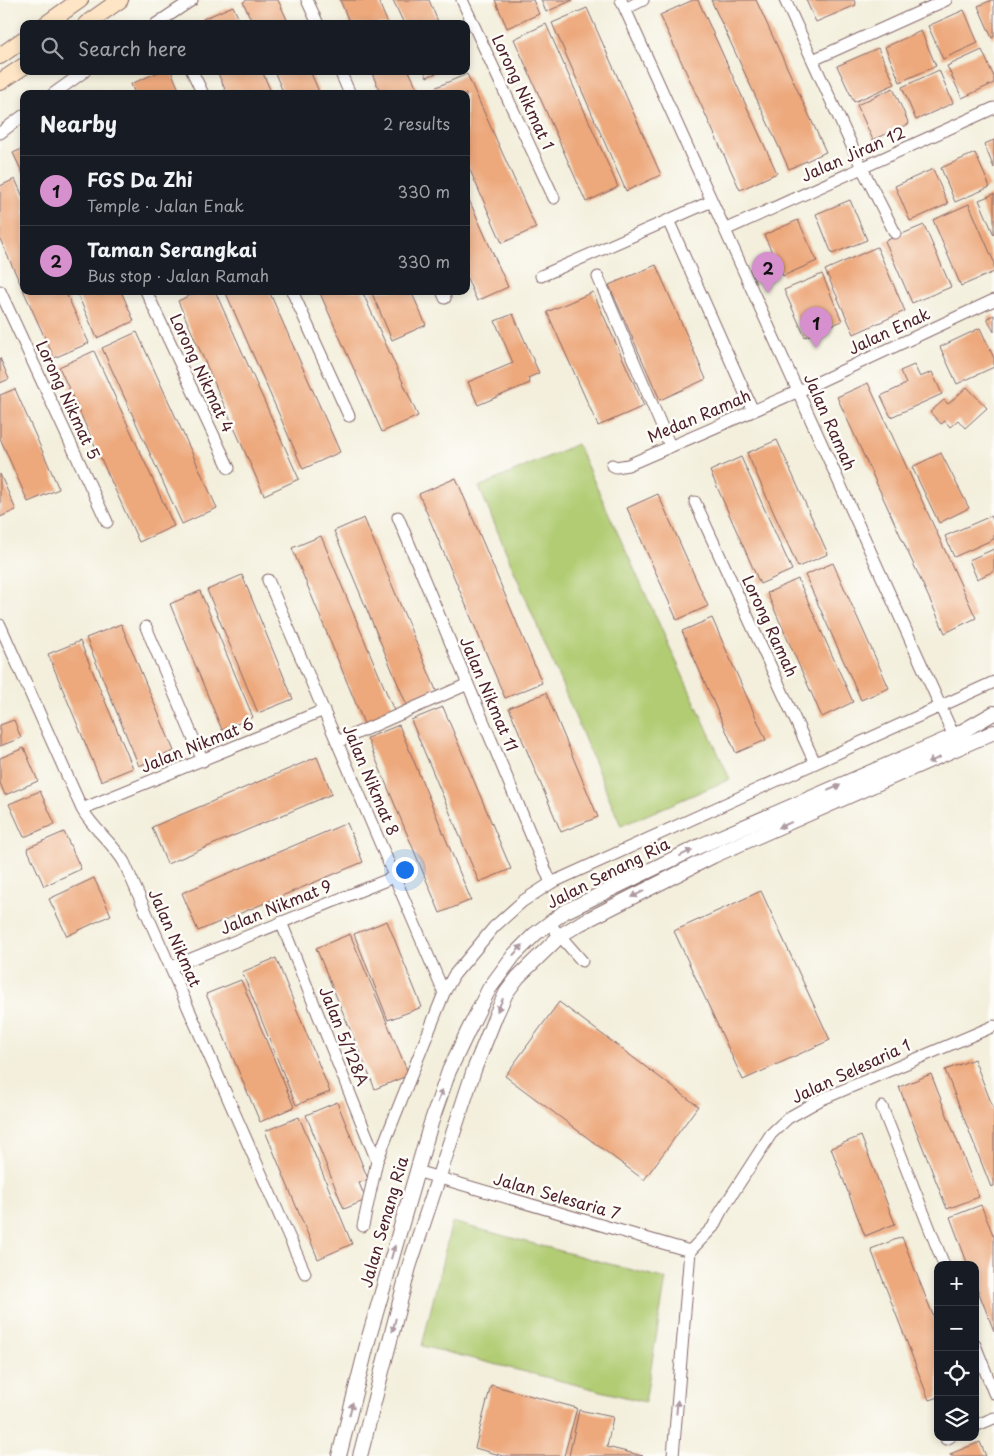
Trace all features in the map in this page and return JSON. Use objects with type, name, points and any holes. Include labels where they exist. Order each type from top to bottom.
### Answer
[{"type":"main road","points":[[52,20],[80,0]]},
{"type":"main road","points":[[92,20],[120,0]]},
{"type":"main road","points":[[0,56],[20,42]]},
{"type":"main road","points":[[0,82],[20,69]]},
{"type":"street","points":[[169,20],[192,0]]},
{"type":"street","points":[[307,0],[316,20]]},
{"type":"street","name":"Lorong Nikmat 1","points":[[462,0],[554,198]]},
{"type":"street","points":[[623,4],[644,0]]},
{"type":"street","points":[[785,0],[862,168],[895,233]]},
{"type":"street","points":[[813,60],[940,1]]},
{"type":"street","name":"Jalan Ramah","points":[[623,4],[957,742]]},
{"type":"street","points":[[59,90],[80,75]]},
{"type":"street","points":[[194,75],[201,90]]},
{"type":"street","points":[[342,75],[348,90]]},
{"type":"street","name":"Jalan Jiran 12","points":[[725,230],[994,108]]},
{"type":"street","points":[[0,133],[20,118]]},
{"type":"street","points":[[541,276],[712,201]]},
{"type":"street","points":[[668,220],[752,411]]},
{"type":"street","points":[[598,277],[670,446]]},
{"type":"street","name":"Lorong Nikmat 5","points":[[0,291],[107,522]]},
{"type":"street","name":"Lorong Nikmat 4","points":[[148,295],[229,468]]},
{"type":"street","points":[[294,295],[349,416]]},
{"type":"street","name":"Jalan Enak","points":[[799,391],[994,300]]},
{"type":"street","name":"Medan Ramah","points":[[612,465],[616,467],[628,465],[799,391]]},
{"type":"street","name":"Lorong Ramah","points":[[696,502],[815,763]]},
{"type":"street","name":"Jalan Nikmat 11","points":[[398,517],[550,883]]},
{"type":"street","name":"Jalan Nikmat 8","points":[[268,580],[444,993]]},
{"type":"street","name":"Jalan Nikmat","points":[[0,625],[82,809],[89,822],[115,849],[124,862],[305,1273]]},
{"type":"street","points":[[146,627],[203,761]]},
{"type":"street","points":[[363,1226],[377,1161],[444,993],[454,975],[494,927],[523,901],[550,883],[994,682]]},
{"type":"street","points":[[337,742],[468,684]]},
{"type":"street","name":"Jalan Nikmat 6","points":[[82,809],[324,710]]},
{"type":"street","name":"Jalan Senang Ria","points":[[360,1456],[409,1267],[474,1070],[506,993],[528,966],[561,935],[581,924],[712,856],[957,742],[994,713]]},
{"type":"street","name":"Jalan Senang Ria","points":[[339,1456],[369,1336],[416,1171],[449,1071],[489,989],[514,955],[549,922],[564,912],[702,845],[957,742],[994,732]]},
{"type":"street","name":"Jalan Nikmat 9","points":[[171,967],[394,876]]},
{"type":"street","name":"Jalan 5/128A","points":[[281,922],[377,1161]]},
{"type":"street","points":[[549,922],[582,961]]},
{"type":"street","name":"Jalan Selesaria 1","points":[[690,1251],[713,1228],[720,1213],[770,1134],[788,1118],[820,1100],[994,1026]]},
{"type":"street","points":[[882,1107],[942,1261]]},
{"type":"street","name":"Jalan Selesaria 7","points":[[416,1171],[690,1251]]},
{"type":"street","points":[[673,1456],[690,1251]]},
{"type":"street","points":[[978,1351],[994,1392]]},
{"type":"street","points":[[979,1424],[994,1418]]},
{"type":"green space","points":[[577,444],[730,779],[621,826],[479,487]]},
{"type":"green space","points":[[452,1222],[666,1279],[645,1402],[422,1346]]},
{"type":"building","points":[[247,0],[278,0],[287,20],[251,20],[243,2]]},
{"type":"building","points":[[340,0],[378,0],[386,20],[348,20]]},
{"type":"building","points":[[393,0],[429,0],[437,20],[402,20]]},
{"type":"building","points":[[495,0],[533,0],[539,14],[507,28]]},
{"type":"building","points":[[541,0],[573,0],[546,12]]},
{"type":"building","points":[[693,0],[698,0],[777,173],[740,190],[660,15]]},
{"type":"building","points":[[711,0],[756,0],[826,152],[789,169]]},
{"type":"building","points":[[806,0],[854,0],[856,5],[816,22]]},
{"type":"building","points":[[994,0],[994,37],[992,38],[978,6]]},
{"type":"building","points":[[233,6],[239,20],[203,20]]},
{"type":"building","points":[[587,8],[661,175],[626,191],[552,23]]},
{"type":"building","points":[[964,10],[978,43],[943,59],[928,26]]},
{"type":"building","points":[[546,24],[618,187],[586,202],[514,39]]},
{"type":"building","points":[[921,31],[936,66],[900,82],[885,47]]},
{"type":"building","points":[[878,48],[895,84],[854,102],[837,66]]},
{"type":"building","points":[[982,50],[994,77],[994,83],[962,98],[947,66]]},
{"type":"building","points":[[939,70],[953,103],[916,120],[902,87]]},
{"type":"building","points":[[152,75],[173,75],[179,90],[133,90],[131,84]]},
{"type":"building","points":[[219,75],[264,75],[270,90],[225,90]]},
{"type":"building","points":[[276,75],[312,75],[318,90],[282,90]]},
{"type":"building","points":[[373,75],[411,75],[418,90],[379,90]]},
{"type":"building","points":[[467,75],[536,228],[502,243],[470,170],[470,90],[435,90],[434,88]]},
{"type":"building","points":[[893,88],[909,124],[873,140],[857,105]]},
{"type":"building","points":[[994,140],[994,168],[984,144]]},
{"type":"building","points":[[20,150],[20,168],[13,153]]},
{"type":"building","points":[[975,153],[990,187],[955,202],[941,168]]},
{"type":"building","points":[[933,169],[948,204],[910,221],[895,186]]},
{"type":"building","points":[[15,179],[20,190],[20,283],[0,239],[0,186]]},
{"type":"building","points":[[994,194],[994,235],[979,200]]},
{"type":"building","points":[[850,200],[867,240],[832,254],[816,214]]},
{"type":"building","points":[[470,202],[508,287],[477,301],[470,285]]},
{"type":"building","points":[[969,204],[994,262],[994,272],[961,286],[933,220]]},
{"type":"building","points":[[798,220],[817,261],[783,276],[764,235]]},
{"type":"building","points":[[924,225],[951,287],[912,303],[885,241]]},
{"type":"building","points":[[877,247],[905,311],[854,334],[825,270]]},
{"type":"building","points":[[656,265],[706,379],[660,400],[609,285]]},
{"type":"building","points":[[822,274],[842,321],[805,337],[784,290]]},
{"type":"building","points":[[593,292],[644,406],[598,426],[547,312]]},
{"type":"building","points":[[25,295],[67,295],[89,343],[54,358]]},
{"type":"building","points":[[78,295],[123,295],[134,321],[97,338]]},
{"type":"building","points":[[191,295],[217,295],[299,479],[264,495],[178,301]]},
{"type":"building","points":[[227,295],[271,295],[340,452],[303,469]]},
{"type":"building","points":[[321,295],[364,295],[418,416],[382,432]]},
{"type":"building","points":[[373,295],[413,295],[426,325],[392,340]]},
{"type":"building","points":[[513,314],[539,373],[528,378],[530,383],[478,405],[468,382],[513,363],[495,321]]},
{"type":"building","points":[[994,315],[994,332],[987,318]]},
{"type":"building","points":[[980,328],[994,358],[994,367],[957,384],[940,347]]},
{"type":"building","points":[[137,332],[217,508],[182,524],[102,348]]},
{"type":"building","points":[[94,351],[174,526],[139,542],[59,367]]},
{"type":"building","points":[[0,358],[9,379],[0,383]]},
{"type":"building","points":[[914,365],[920,377],[932,372],[942,394],[891,417],[881,396],[906,384],[900,371]]},
{"type":"building","points":[[868,383],[976,618],[945,633],[837,397]]},
{"type":"building","points":[[967,387],[987,408],[965,428],[958,420],[950,427],[945,421],[941,424],[930,412],[944,400],[948,404]]},
{"type":"building","points":[[15,389],[59,489],[28,502],[0,438],[0,395]]},
{"type":"building","points":[[777,440],[828,554],[798,567],[747,453]]},
{"type":"building","points":[[941,453],[969,508],[939,523],[912,467]]},
{"type":"building","points":[[741,457],[792,570],[760,584],[710,471]]},
{"type":"building","points":[[0,474],[16,510],[0,517]]},
{"type":"building","points":[[456,478],[542,683],[505,698],[419,494]]},
{"type":"building","points":[[658,494],[708,606],[677,620],[627,508]]},
{"type":"building","points":[[991,516],[994,522],[994,539],[954,557],[945,536]]},
{"type":"building","points":[[364,518],[438,695],[408,708],[334,531]]},
{"type":"building","points":[[321,536],[395,713],[365,726],[292,548]]},
{"type":"building","points":[[994,549],[994,571],[977,579],[969,560]]},
{"type":"building","points":[[833,563],[889,688],[861,700],[805,575]]},
{"type":"building","points":[[242,575],[293,699],[258,713],[207,590]]},
{"type":"building","points":[[798,579],[853,702],[822,717],[767,593]]},
{"type":"building","points":[[200,591],[253,717],[222,730],[170,604]]},
{"type":"building","points":[[712,618],[766,740],[736,753],[682,631]]},
{"type":"building","points":[[121,624],[174,751],[139,766],[86,638]]},
{"type":"building","points":[[80,641],[133,768],[101,781],[48,654]]},
{"type":"building","points":[[546,693],[598,817],[561,832],[509,708]]},
{"type":"building","points":[[443,707],[511,869],[479,882],[411,720]]},
{"type":"building","points":[[14,720],[21,738],[0,746],[0,725]]},
{"type":"building","points":[[399,725],[471,900],[440,913],[367,738]]},
{"type":"building","points":[[24,748],[38,781],[5,795],[0,783],[0,758]]},
{"type":"building","points":[[317,757],[332,794],[167,864],[152,827]]},
{"type":"building","points":[[40,791],[55,824],[24,837],[9,804]]},
{"type":"building","points":[[347,823],[363,862],[198,931],[182,893]]},
{"type":"building","points":[[64,832],[81,869],[44,886],[27,848]]},
{"type":"building","points":[[94,878],[111,915],[67,936],[49,899]]},
{"type":"building","points":[[761,891],[830,1040],[743,1080],[674,931]]},
{"type":"building","points":[[387,921],[422,1007],[388,1020],[354,934]]},
{"type":"building","points":[[350,934],[409,1075],[375,1089],[316,948]]},
{"type":"building","points":[[276,958],[330,1092],[296,1105],[242,972]]},
{"type":"building","points":[[241,980],[294,1107],[260,1122],[206,994]]},
{"type":"building","points":[[559,1002],[698,1106],[644,1180],[505,1076]]},
{"type":"building","points":[[974,1059],[994,1110],[994,1186],[991,1187],[945,1070]]},
{"type":"building","points":[[931,1074],[979,1197],[947,1209],[899,1087]]},
{"type":"building","points":[[337,1102],[368,1179],[359,1183],[366,1200],[344,1209],[306,1115]]},
{"type":"building","points":[[299,1117],[352,1244],[318,1259],[265,1131]]},
{"type":"building","points":[[861,1136],[895,1224],[865,1236],[831,1148]]},
{"type":"building","points":[[981,1205],[994,1237],[994,1331],[979,1293],[979,1261],[966,1261],[950,1217]]},
{"type":"building","points":[[902,1237],[934,1318],[934,1398],[929,1400],[871,1249]]},
{"type":"building","points":[[491,1385],[577,1408],[564,1456],[503,1456],[475,1448]]},
{"type":"building","points":[[579,1410],[613,1417],[607,1447],[643,1456],[569,1456]]},
{"type":"building","points":[[980,1442],[986,1456],[951,1456],[950,1454]]},
{"type":"place","name":"Taman Serangkai","points":[[768,293]]},
{"type":"place","name":"FGS Da Zhi","points":[[816,348]]}]
